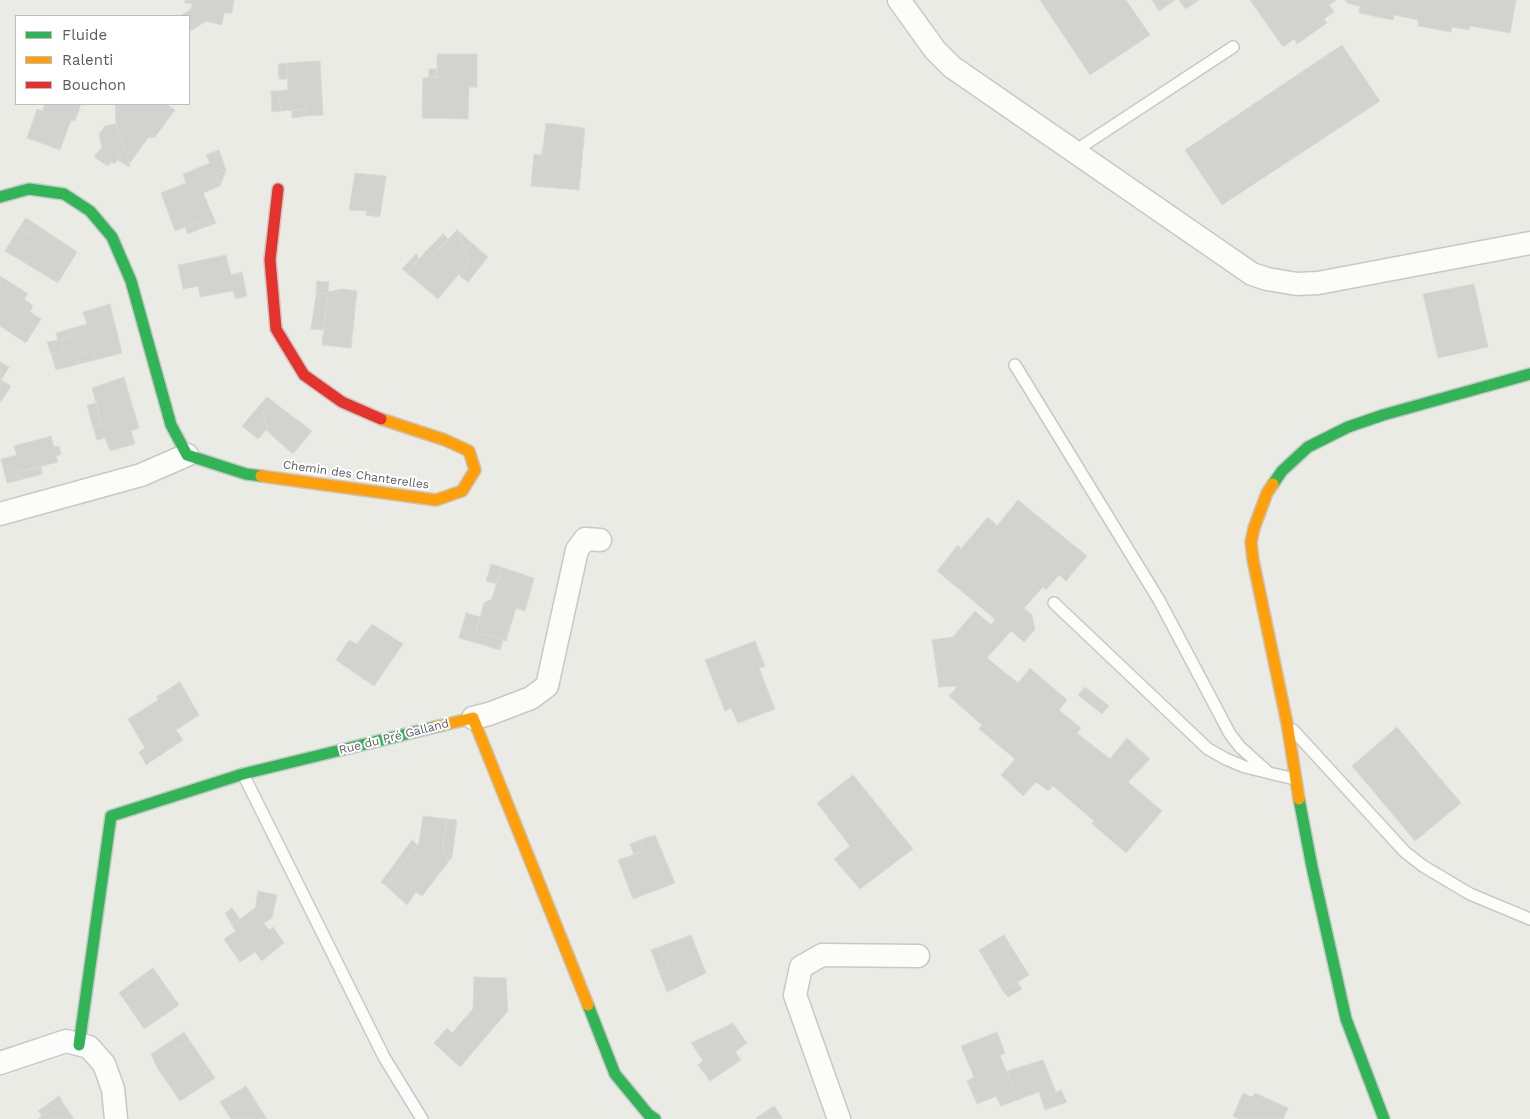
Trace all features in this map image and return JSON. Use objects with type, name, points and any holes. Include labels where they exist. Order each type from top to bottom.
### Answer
[{"type":"street","points":[[898,0],[935,50],[952,67],[1252,274],[1267,279],[1297,284],[1318,283],[1530,243]]},
{"type":"street","name":"Chemin des Chanterelles","points":[[187,454],[246,474],[436,500],[462,491],[475,470],[469,451],[445,440],[378,418],[342,402],[304,375],[276,329],[270,260],[278,188]]},
{"type":"street","points":[[0,197],[29,189],[64,194],[90,211],[112,237],[132,281],[171,425],[187,454],[141,475],[0,514]]},
{"type":"street","points":[[1384,1119],[1346,1018],[1312,866],[1295,779],[1287,723],[1253,560],[1251,542],[1267,493],[1282,471],[1308,446],[1348,427],[1383,415],[1530,374]]},
{"type":"street","points":[[600,540],[585,539],[577,550],[547,686],[531,698],[490,714],[473,718],[615,1074],[648,1114],[655,1119]]},
{"type":"street","name":"Rue du Pré Galland","points":[[79,1045],[111,816],[243,774],[473,718]]},
{"type":"street","points":[[839,1119],[795,995],[801,967],[822,955],[918,956]]},
{"type":"street","points":[[0,1063],[66,1041],[88,1047],[104,1064],[113,1089],[116,1119]]},
{"type":"lane","points":[[1075,153],[1084,145],[1234,47]]},
{"type":"lane","points":[[1014,365],[1159,600],[1230,734],[1240,747],[1269,773]]},
{"type":"lane","points":[[1054,603],[1208,749],[1226,760],[1245,767],[1295,779]]},
{"type":"lane","points":[[1287,723],[1405,852],[1470,894],[1530,919]]},
{"type":"lane","points":[[243,774],[384,1057],[422,1119]]},
{"type":"building","points":[[185,0],[234,0],[232,13],[224,13],[222,25],[206,21],[190,31],[190,15],[182,15],[191,9],[192,4],[185,3]]},
{"type":"building","points":[[1040,0],[1126,0],[1150,35],[1090,75]]},
{"type":"building","points":[[1152,0],[1175,0],[1159,11]]},
{"type":"building","points":[[1179,0],[1199,0],[1186,9]]},
{"type":"building","points":[[1250,0],[1336,0],[1329,5],[1334,12],[1324,19],[1327,23],[1297,44],[1294,39],[1283,47]]},
{"type":"building","points":[[1345,0],[1516,0],[1510,33],[1470,26],[1469,30],[1452,27],[1451,32],[1418,26],[1418,20],[1394,15],[1393,20],[1359,13],[1360,6],[1347,3]]},
{"type":"building","points":[[1342,45],[1380,101],[1222,205],[1185,150]]},
{"type":"building","points":[[437,54],[477,54],[477,87],[469,87],[468,119],[422,118],[423,78],[437,77]]},
{"type":"building","points":[[320,61],[323,115],[306,116],[305,109],[281,111],[278,91],[288,90],[287,63]]},
{"type":"building","points":[[287,63],[287,79],[279,79],[278,64]]},
{"type":"building","points":[[429,69],[437,69],[437,77],[429,77]]},
{"type":"building","points":[[271,91],[278,91],[281,111],[272,112]]},
{"type":"building","points":[[45,105],[81,105],[75,121],[71,120],[60,150],[27,138],[37,109],[42,111]]},
{"type":"building","points":[[115,105],[168,105],[175,110],[155,137],[148,138],[129,164],[116,124]]},
{"type":"building","points":[[305,109],[306,116],[292,118],[292,111]]},
{"type":"building","points":[[546,123],[585,128],[579,190],[531,186],[534,154],[542,155]]},
{"type":"building","points":[[116,124],[130,167],[117,160],[121,155],[102,147],[99,134],[105,126]]},
{"type":"building","points":[[102,147],[121,155],[115,164],[111,162],[108,166],[94,157]]},
{"type":"building","points":[[219,150],[226,170],[215,174],[220,186],[203,193],[216,223],[200,229],[197,222],[175,231],[161,193],[186,183],[183,174],[210,163],[206,155]]},
{"type":"building","points":[[226,170],[220,186],[215,174]]},
{"type":"building","points":[[355,173],[386,176],[380,217],[366,215],[367,211],[349,210]]},
{"type":"building","points":[[26,218],[53,236],[47,245],[19,228]]},
{"type":"building","points":[[197,222],[200,229],[188,234],[185,227]]},
{"type":"building","points":[[19,228],[47,245],[53,236],[77,252],[58,283],[5,251]]},
{"type":"building","points":[[457,230],[469,262],[461,277],[459,274],[438,299],[407,273],[427,250],[433,255]]},
{"type":"building","points":[[457,230],[488,257],[468,282],[461,277],[469,262]]},
{"type":"building","points":[[443,234],[448,239],[433,255],[427,250]]},
{"type":"building","points":[[416,254],[419,258],[407,273],[402,269]]},
{"type":"building","points":[[226,255],[231,275],[242,272],[247,296],[236,299],[233,291],[200,297],[198,286],[183,289],[178,265]]},
{"type":"building","points":[[0,276],[28,294],[24,299],[33,306],[30,312],[41,319],[26,343],[0,326]]},
{"type":"building","points":[[317,281],[329,282],[328,292],[316,295]]},
{"type":"building","points":[[1474,284],[1488,347],[1438,358],[1423,294]]},
{"type":"building","points":[[342,289],[357,291],[351,348],[322,345],[328,292]]},
{"type":"building","points":[[328,292],[324,330],[311,329],[316,295]]},
{"type":"building","points":[[110,304],[122,353],[95,360],[92,351],[76,356],[79,364],[56,370],[51,354],[63,350],[61,340],[72,337],[70,329],[87,324],[83,312]]},
{"type":"building","points":[[70,329],[72,337],[61,340],[63,350],[51,354],[47,342],[58,340],[56,333]]},
{"type":"building","points":[[92,351],[95,360],[79,364],[76,356]]},
{"type":"building","points":[[0,362],[9,367],[0,382]]},
{"type":"building","points":[[124,377],[139,428],[131,431],[135,444],[110,451],[105,438],[97,440],[93,427],[102,424],[92,388]]},
{"type":"building","points":[[1,380],[11,386],[0,403],[0,382]]},
{"type":"building","points":[[267,397],[312,431],[293,454],[268,432],[261,404]]},
{"type":"building","points":[[96,403],[102,424],[93,427],[87,405]]},
{"type":"building","points":[[261,404],[268,432],[266,430],[258,439],[242,426]]},
{"type":"building","points":[[51,436],[54,447],[59,446],[61,454],[56,456],[58,462],[18,472],[20,480],[7,483],[1,459],[17,455],[14,446]]},
{"type":"building","points":[[41,467],[42,474],[20,480],[18,472]]},
{"type":"building","points":[[1018,500],[1087,556],[1066,581],[1059,575],[1046,590],[1043,587],[1024,608],[1032,615],[1035,630],[1024,642],[1011,631],[987,658],[1018,683],[1030,668],[1067,700],[1059,710],[1081,728],[1077,733],[1110,759],[1127,738],[1150,759],[1128,782],[1162,811],[1126,853],[1092,824],[1094,821],[1053,786],[1048,791],[1036,782],[1023,796],[1001,775],[1015,759],[979,729],[982,725],[949,696],[958,686],[939,687],[932,640],[953,637],[975,611],[991,625],[995,619],[937,571],[958,545],[961,549],[988,517],[997,526]]},
{"type":"building","points":[[491,564],[501,567],[497,584],[486,581]]},
{"type":"building","points":[[501,567],[534,578],[525,611],[516,608],[506,641],[476,632],[484,603],[492,599]]},
{"type":"building","points":[[466,613],[480,617],[476,632],[503,640],[500,650],[459,638]]},
{"type":"building","points":[[372,624],[403,644],[374,686],[336,660],[349,640],[357,644]]},
{"type":"building","points":[[755,641],[765,666],[759,668],[775,709],[738,723],[731,708],[725,711],[705,660]]},
{"type":"building","points":[[180,682],[199,715],[176,730],[183,740],[146,765],[139,752],[145,748],[128,719],[158,700],[156,697]]},
{"type":"building","points":[[1085,687],[1109,706],[1102,714],[1078,695]]},
{"type":"building","points":[[1397,727],[1461,803],[1415,841],[1352,766]]},
{"type":"building","points":[[853,775],[913,849],[860,889],[834,859],[850,846],[817,803]]},
{"type":"building","points":[[423,816],[447,819],[442,850],[449,861],[422,896],[416,892],[407,905],[386,886],[419,843]]},
{"type":"building","points":[[447,819],[457,820],[452,857],[449,861],[442,850]]},
{"type":"building","points":[[655,835],[675,883],[633,899],[618,860],[644,851],[640,840]]},
{"type":"building","points":[[412,840],[417,845],[386,886],[381,882]]},
{"type":"building","points":[[640,840],[644,851],[634,855],[630,844]]},
{"type":"building","points":[[258,891],[277,895],[272,918],[264,923],[269,930],[273,927],[284,943],[262,961],[255,952],[240,962],[224,939],[236,931],[232,925],[255,908]]},
{"type":"building","points":[[232,908],[240,919],[232,925],[225,913]]},
{"type":"building","points":[[691,935],[706,973],[667,992],[659,972],[669,968],[659,947]]},
{"type":"building","points":[[1004,935],[1029,975],[1003,991],[979,950]]},
{"type":"building","points":[[659,947],[669,968],[659,972],[651,950]]},
{"type":"building","points":[[153,968],[179,1005],[144,1029],[123,998],[140,986],[136,980]]},
{"type":"building","points":[[474,977],[506,978],[508,1011],[460,1067],[434,1043],[447,1028],[452,1033],[473,1009]]},
{"type":"building","points":[[136,980],[140,986],[123,998],[119,993]]},
{"type":"building","points":[[1017,982],[1022,989],[1008,997],[1003,991]]},
{"type":"building","points":[[733,1023],[747,1043],[735,1052],[741,1060],[710,1081],[698,1065],[703,1061],[691,1043]]},
{"type":"building","points":[[184,1032],[190,1041],[178,1049],[172,1040]]},
{"type":"building","points":[[997,1032],[1005,1053],[1000,1056],[1014,1089],[977,1104],[967,1081],[974,1077],[961,1046]]},
{"type":"building","points":[[172,1040],[178,1049],[190,1041],[209,1069],[196,1077],[203,1086],[180,1101],[158,1069],[151,1054]]},
{"type":"building","points":[[1043,1060],[1056,1092],[1041,1098],[1039,1092],[1001,1106],[996,1096],[1014,1089],[1007,1071]]},
{"type":"building","points":[[209,1069],[215,1078],[203,1086],[196,1077]]},
{"type":"building","points":[[246,1086],[267,1119],[231,1119],[220,1102]]},
{"type":"building","points":[[1061,1090],[1067,1102],[1045,1110],[1041,1098]]},
{"type":"building","points":[[1243,1093],[1252,1097],[1255,1093],[1288,1108],[1283,1119],[1239,1119],[1233,1116]]},
{"type":"building","points":[[59,1096],[63,1103],[42,1116],[38,1111]]},
{"type":"building","points":[[63,1103],[74,1119],[38,1119],[42,1116]]},
{"type":"building","points":[[774,1106],[783,1119],[756,1118]]},
{"type":"traffic: fast","points":[[0,197],[29,189],[64,194],[90,211],[112,237],[131,281],[171,425],[187,455],[246,474],[261,476]]},
{"type":"traffic: fast","points":[[1273,484],[1282,471],[1308,447],[1348,427],[1383,415],[1530,374]]},
{"type":"traffic: fast","points":[[79,1045],[111,816],[243,774],[435,727]]},
{"type":"traffic: fast","points":[[1299,799],[1346,1019],[1384,1119]]},
{"type":"traffic: fast","points":[[588,1005],[615,1074],[648,1114],[655,1119]]},
{"type":"traffic: slow","points":[[261,476],[436,500],[462,491],[475,470],[469,451],[445,440],[381,419]]},
{"type":"traffic: slow","points":[[1273,484],[1267,493],[1251,542],[1253,560],[1287,723],[1299,799]]},
{"type":"traffic: slow","points":[[435,727],[473,718],[588,1005]]},
{"type":"traffic: jam","points":[[278,189],[270,260],[276,329],[304,375],[342,402],[381,419]]}]
